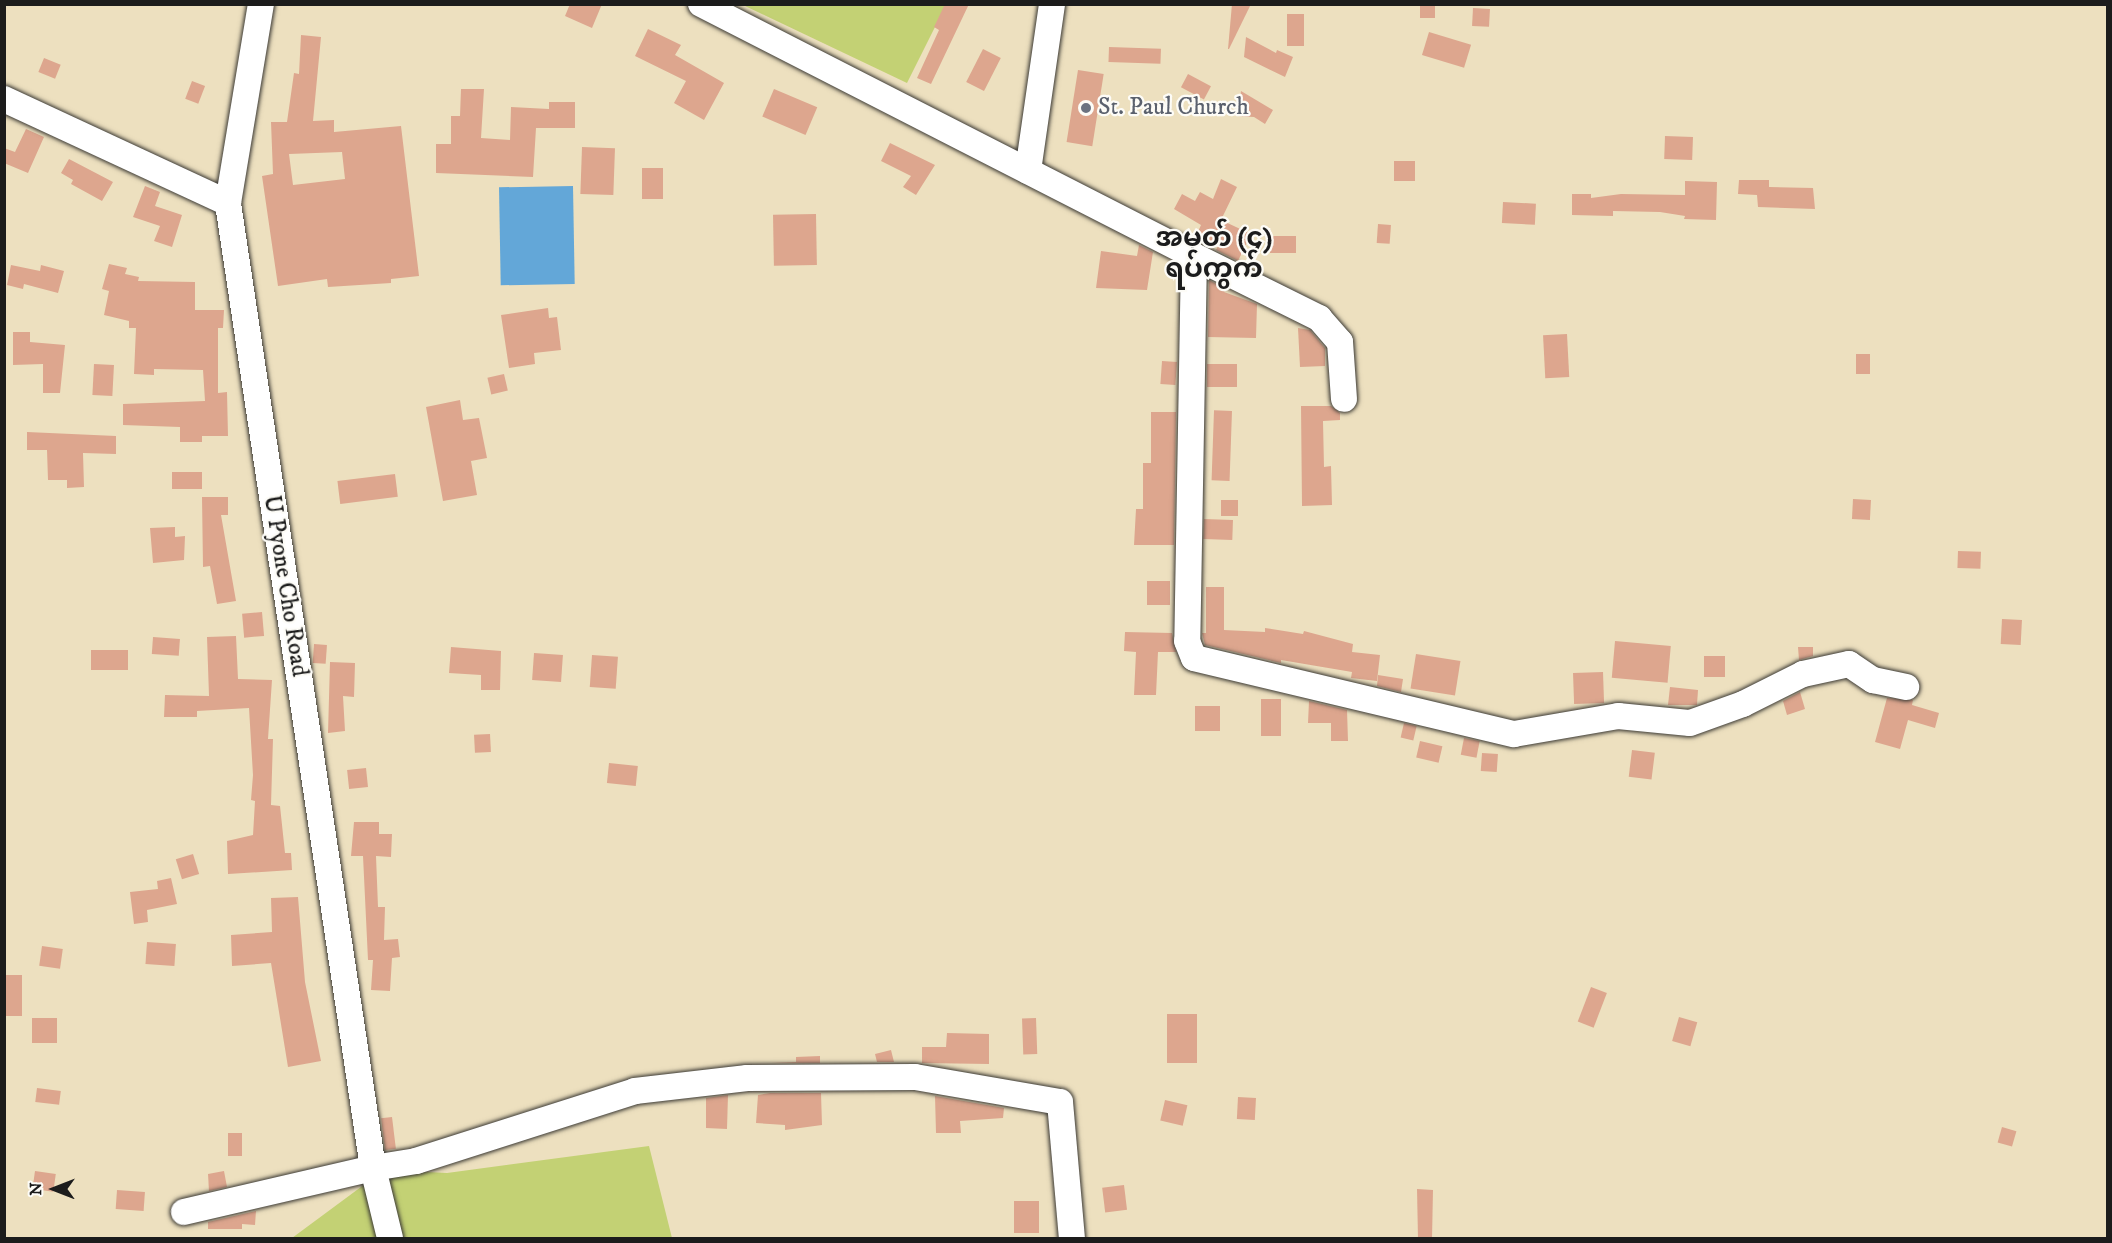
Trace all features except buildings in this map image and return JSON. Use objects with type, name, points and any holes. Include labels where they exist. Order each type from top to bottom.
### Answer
[{"type":"street","name":"U Pyone Cho Road","points":[[261,4],[228,204],[373,1168],[390,1239]]},
{"type":"street","points":[[701,4],[1319,318],[1340,342],[1344,399]]},
{"type":"street","points":[[1028,171],[1052,4]]},
{"type":"street","points":[[4,99],[228,204]]},
{"type":"street","points":[[1194,256],[1187,641],[1194,658],[1514,734],[1618,716],[1690,723],[1743,704],[1803,674],[1849,664],[1873,680],[1906,687]]},
{"type":"street","points":[[184,1212],[373,1168],[416,1161],[635,1091],[747,1078],[915,1077],[1060,1102],[1072,1239]]},
{"type":"green space","points":[[743,5],[946,5],[907,83]]},
{"type":"green space","points":[[649,1146],[672,1238],[292,1238],[365,1184],[408,1171],[447,1173]]},
{"type":"water","points":[[573,186],[575,284],[501,285],[499,187]]},
{"type":"place","name":"St. Paul Church","points":[[1086,108]]},
{"type":"district","name":"အမှတ် (၄) ရပ်ကွက်","points":[[1214,254]]}]
